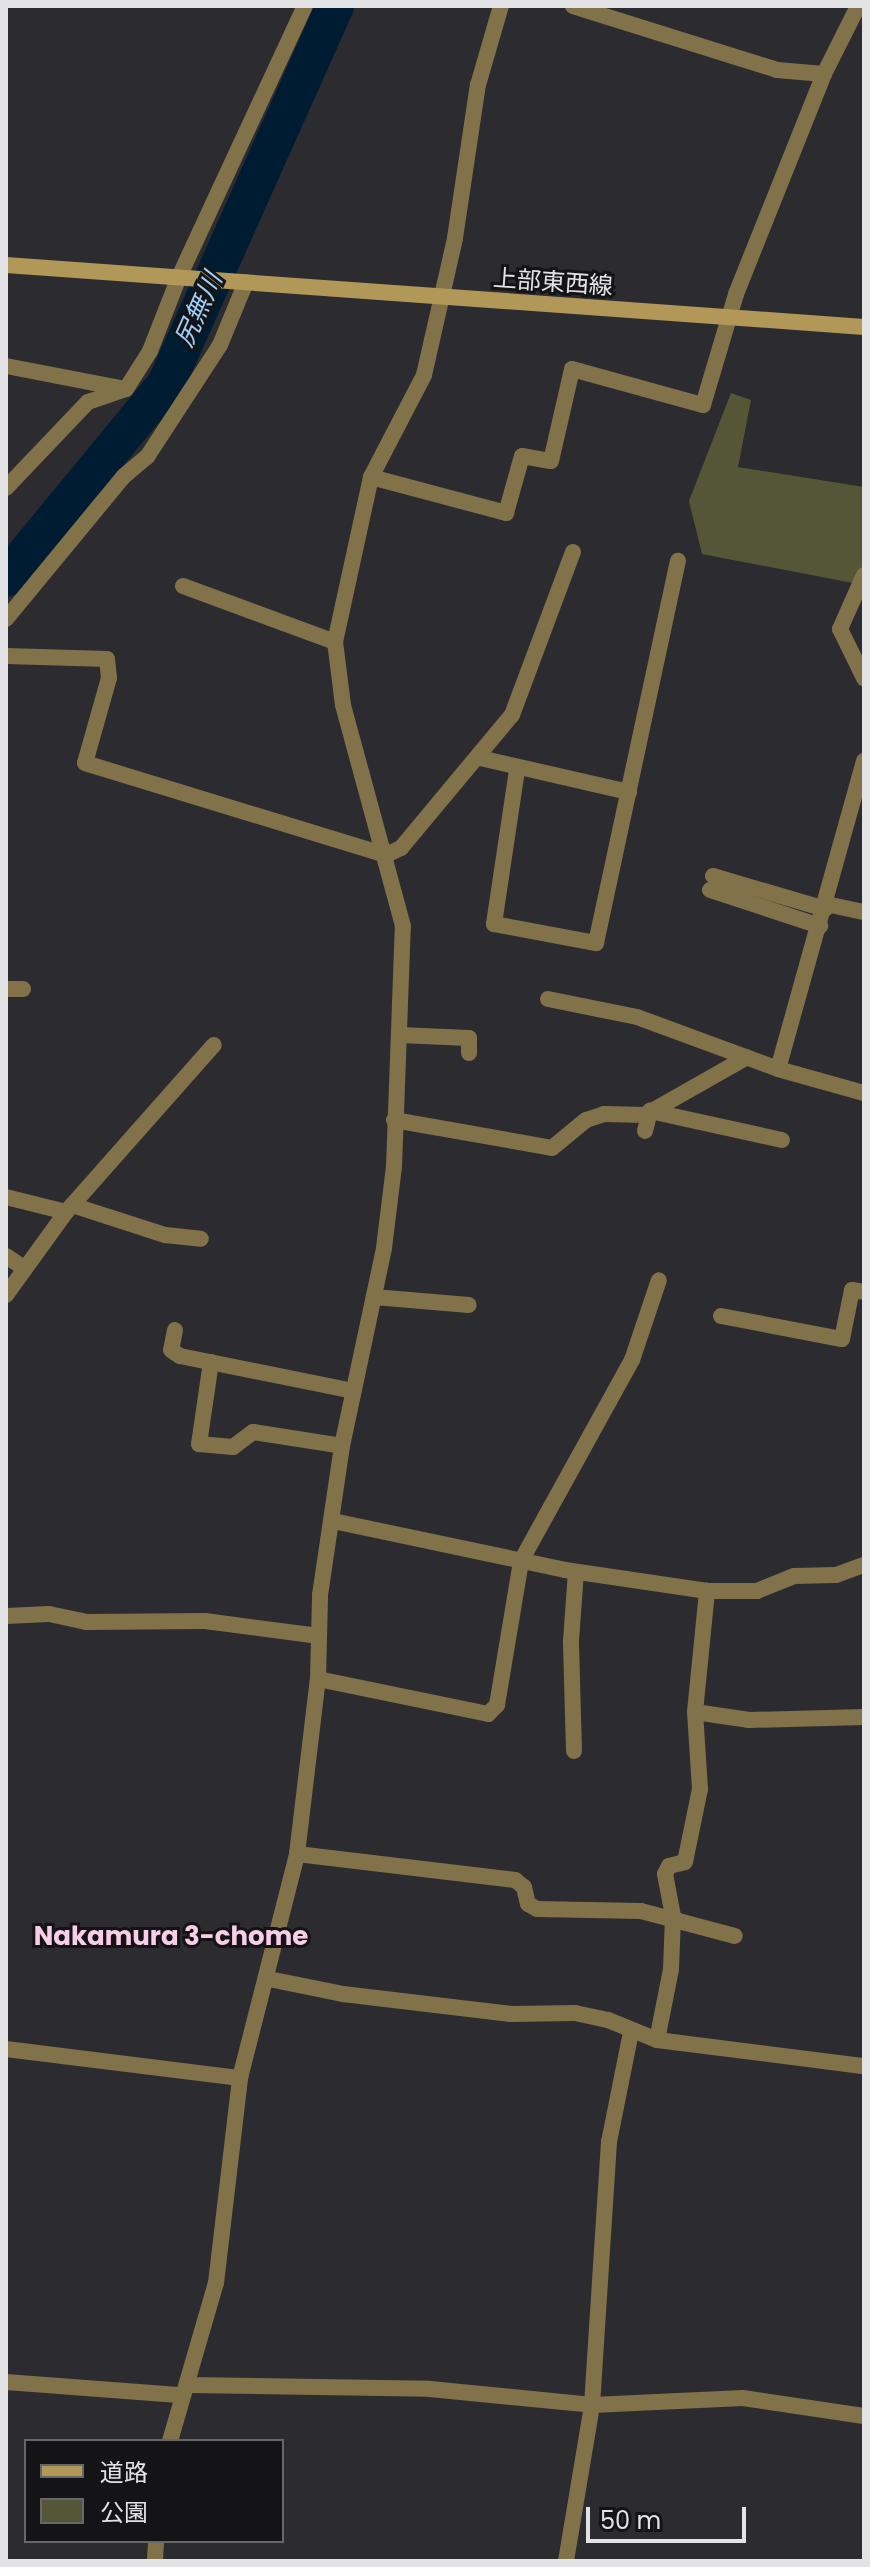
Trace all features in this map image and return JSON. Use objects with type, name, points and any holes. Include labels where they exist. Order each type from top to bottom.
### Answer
[{"type":"street","points":[[171,2439],[216,2283],[240,2078],[269,1979],[297,1854],[342,1446],[386,1235],[403,926],[343,705],[335,642],[371,477],[424,375],[441,298],[470,121],[501,6]]},
{"type":"street","points":[[573,6],[777,70],[824,74]]},
{"type":"street","points":[[371,477],[506,513],[522,456],[551,461],[572,369],[703,405],[732,319],[736,294],[824,74],[858,6]]},
{"type":"street","points":[[6,488],[88,402],[126,389],[150,351],[186,278],[303,7]]},
{"type":"street","points":[[6,265],[186,278]]},
{"type":"street","name":"上部東西線","points":[[186,278],[864,327]]},
{"type":"street","points":[[6,619],[124,476],[147,457],[220,345],[242,282]]},
{"type":"street","points":[[6,366],[126,389]]},
{"type":"street","points":[[6,656],[107,659],[109,678],[85,763],[386,855],[401,848],[480,758],[512,715],[573,552]]},
{"type":"street","points":[[517,770],[494,924],[596,943],[678,561]]},
{"type":"street","points":[[864,575],[840,629],[864,678]]},
{"type":"street","points":[[183,586],[335,642]]},
{"type":"street","points":[[480,758],[517,770],[629,792]]},
{"type":"street","points":[[778,1069],[864,761]]},
{"type":"street","points":[[712,883],[824,913],[864,912]]},
{"type":"street","points":[[548,999],[637,1017],[778,1069],[864,1093]]},
{"type":"street","points":[[399,1035],[469,1038],[469,1053]]},
{"type":"street","points":[[6,1295],[69,1208],[214,1045]]},
{"type":"street","points":[[645,1131],[650,1111],[747,1057]]},
{"type":"street","points":[[394,1120],[538,1150],[552,1148],[586,1120],[604,1114],[650,1111],[782,1140]]},
{"type":"street","points":[[6,1197],[69,1208],[165,1235],[201,1239]]},
{"type":"street","points":[[6,1256],[24,1268]]},
{"type":"street","points":[[318,1679],[488,1714],[497,1705],[521,1561],[632,1360],[659,1280]]},
{"type":"street","points":[[721,1316],[842,1339],[852,1290],[864,1292]]},
{"type":"street","points":[[374,1297],[469,1305]]},
{"type":"street","points":[[175,1330],[171,1350],[211,1362],[354,1391]]},
{"type":"street","points":[[211,1362],[199,1444],[233,1447],[253,1432],[342,1446]]},
{"type":"street","points":[[333,1521],[576,1572],[707,1591],[757,1591],[794,1576],[836,1575],[864,1565]]},
{"type":"street","points":[[574,1751],[576,1572]]},
{"type":"street","points":[[657,2040],[671,1969],[673,1916],[665,1874],[669,1866],[685,1862],[700,1789],[695,1712],[707,1591]]},
{"type":"street","points":[[6,1616],[49,1614],[86,1622],[205,1621],[319,1636]]},
{"type":"street","points":[[695,1712],[749,1720],[864,1717]]},
{"type":"street","points":[[297,1854],[515,1880],[524,1887],[528,1904],[537,1909],[673,1916],[735,1936]]},
{"type":"street","points":[[269,1979],[343,1994],[511,2014],[575,2013],[608,2020],[631,2032],[657,2040],[864,2066]]},
{"type":"street","points":[[566,2561],[592,2405],[609,2142],[631,2032]]},
{"type":"street","points":[[6,2049],[240,2078]]},
{"type":"street","points":[[6,2382],[183,2390],[430,2389],[592,2405],[743,2398],[864,2416]]},
{"type":"green space","points":[[731,393],[751,400],[738,467],[864,487],[864,565],[853,583],[702,554],[689,501]]},
{"type":"waterway","name":"尻無川","points":[[6,578],[166,384],[335,6]]},
{"type":"district","name":"Nakamura 3-chome","points":[[171,1937]]}]
